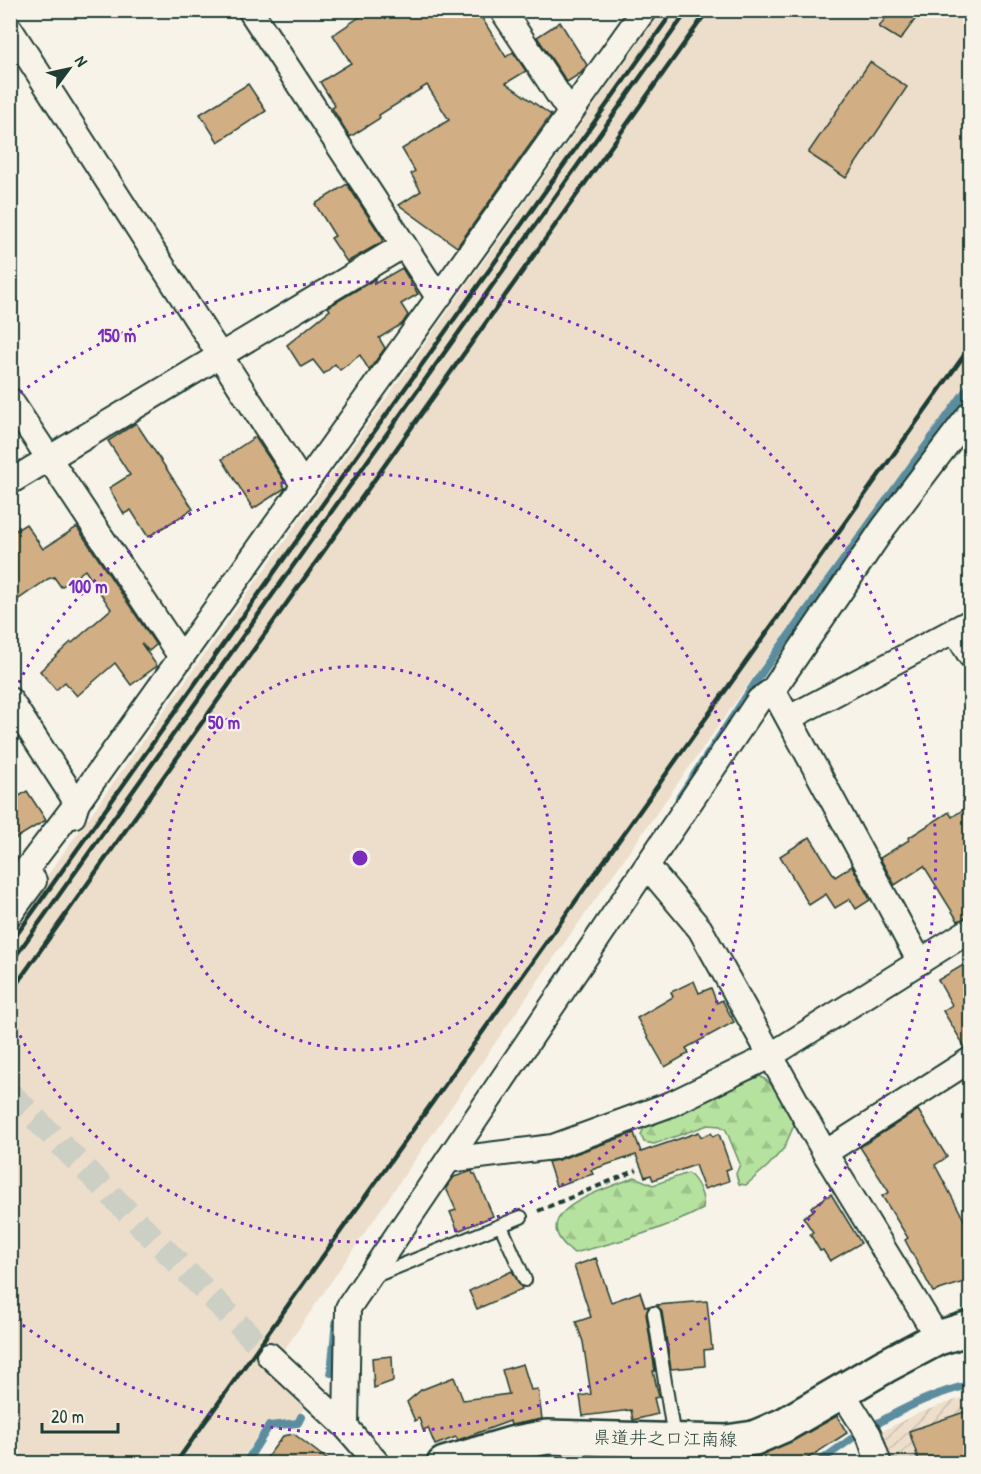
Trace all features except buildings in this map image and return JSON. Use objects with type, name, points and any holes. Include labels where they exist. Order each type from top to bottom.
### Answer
[{"type":"main road","name":"県道井之口江南線","points":[[463,1460],[512,1449],[547,1437],[726,1442],[754,1438],[784,1425],[938,1338],[970,1328]]},
{"type":"street","points":[[250,10],[438,297]]},
{"type":"street","points":[[502,10],[570,112]]},
{"type":"street","points":[[10,891],[77,803],[644,10]]},
{"type":"street","points":[[10,29],[304,486]]},
{"type":"street","points":[[10,482],[404,245]]},
{"type":"street","points":[[10,400],[181,657]]},
{"type":"street","points":[[346,1427],[348,1308],[759,700],[773,690],[884,527],[970,414]]},
{"type":"street","points":[[789,718],[963,626],[970,655]]},
{"type":"street","points":[[773,690],[920,962]]},
{"type":"street","points":[[10,700],[77,803],[69,832],[10,914]]},
{"type":"street","points":[[648,867],[700,929],[825,1153],[938,1338]]},
{"type":"street","points":[[448,1160],[553,1147],[671,1104],[770,1056],[970,930]]},
{"type":"street","points":[[825,1153],[970,1060]]},
{"type":"street","points":[[269,1355],[346,1427],[378,1464]]},
{"type":"street","points":[[842,1392],[869,1435],[879,1464]]},
{"type":"lane","points":[[368,1278],[521,1217]]},
{"type":"lane","points":[[501,1226],[525,1280]]},
{"type":"lane","points":[[654,1313],[674,1440]]},
{"type":"path","points":[[521,1217],[637,1170]]},
{"type":"shaded area","points":[[661,11],[970,11],[970,380],[759,669],[553,959],[269,1372],[304,1408],[296,1420],[265,1424],[240,1463],[11,1464],[11,927]]},
{"type":"shaded area","points":[[970,1395],[970,1463],[889,1463],[879,1433],[916,1414]]},
{"type":"green space","points":[[760,1076],[776,1091],[795,1123],[784,1148],[746,1185],[739,1184],[736,1174],[740,1164],[726,1130],[720,1126],[708,1125],[654,1144],[644,1142],[641,1135],[644,1128],[659,1118]]},
{"type":"green space","points":[[688,1173],[700,1190],[703,1209],[624,1240],[574,1253],[560,1238],[556,1226],[561,1214],[588,1196],[635,1177],[653,1185]]},
{"type":"waterway","points":[[679,798],[763,671],[970,385]]},
{"type":"waterway","points":[[331,1373],[336,1321]]},
{"type":"waterway","points":[[873,1426],[920,1401],[970,1385]]},
{"type":"waterway","points":[[245,1464],[269,1426],[298,1423],[301,1417]]},
{"type":"waterway","points":[[816,1464],[861,1432]]},
{"type":"waterway","points":[[573,1464],[589,1462],[604,1464]]},
{"type":"tunnel","points":[[10,1093],[269,1355]]},
{"type":"railway","points":[[10,944],[674,10]]},
{"type":"railway","points":[[10,964],[688,10]]},
{"type":"railway","points":[[10,993],[708,10]]},
{"type":"railway","points":[[175,1464],[970,347]]}]
